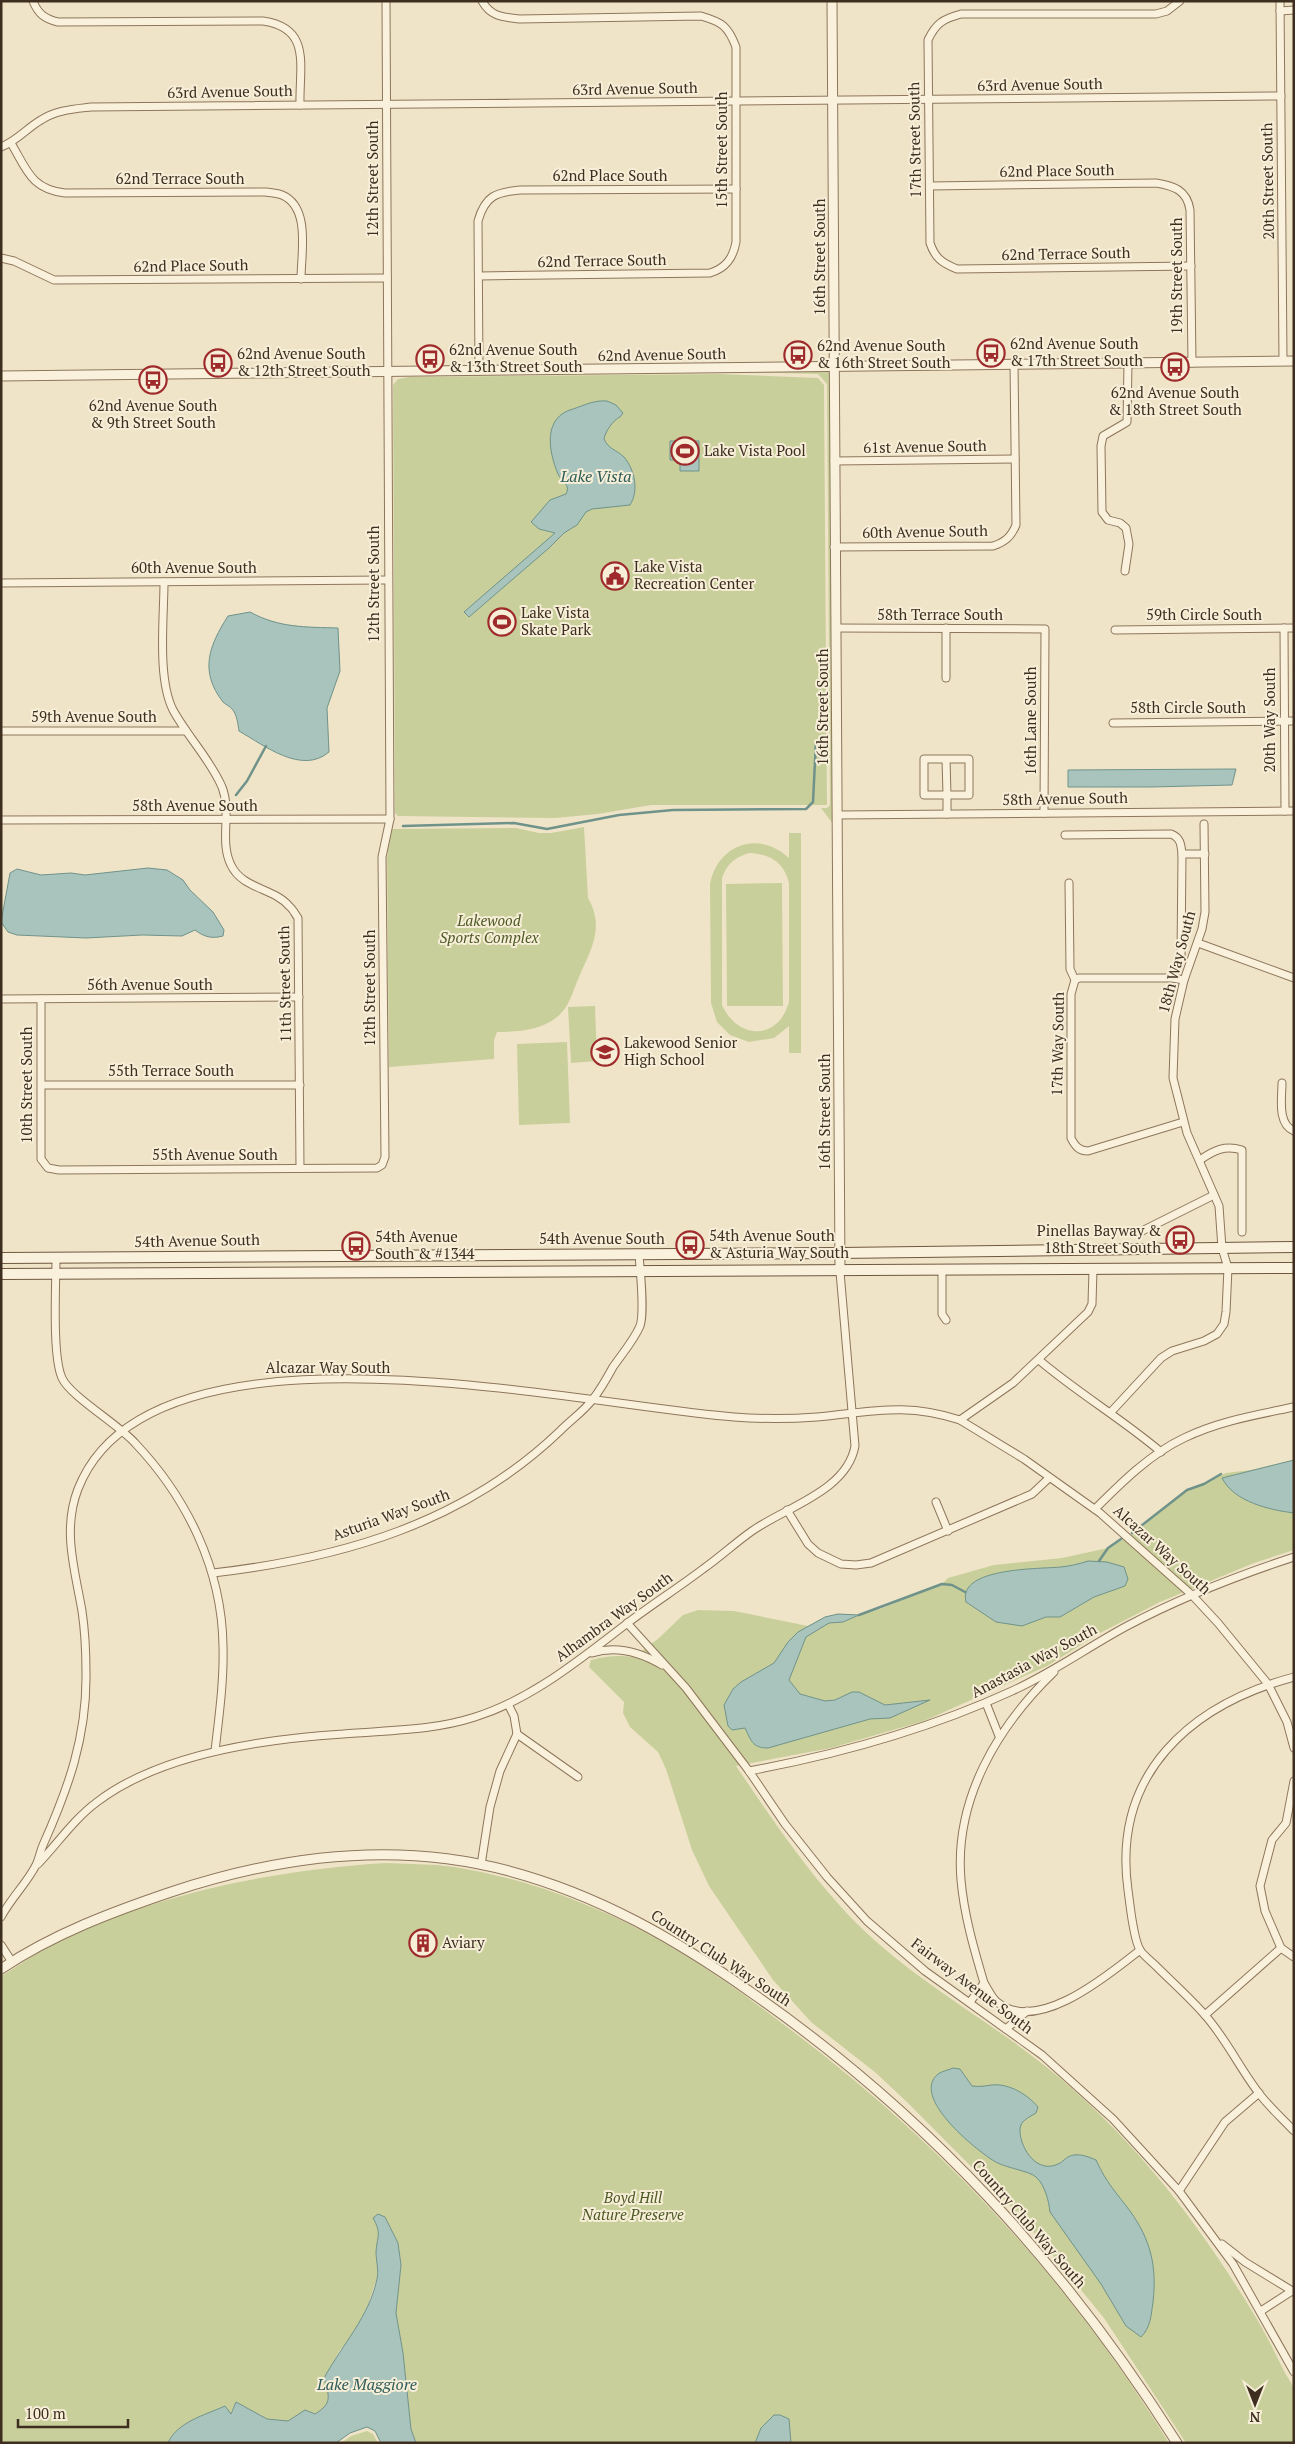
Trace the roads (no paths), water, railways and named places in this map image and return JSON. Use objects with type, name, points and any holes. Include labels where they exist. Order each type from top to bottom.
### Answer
[{"type":"main road","name":"54th Avenue South","points":[[1,1258],[840,1253],[1294,1247]]},
{"type":"main road","name":"54th Avenue South","points":[[1,1274],[840,1272],[1294,1268]]},
{"type":"street","points":[[33,1],[39,12],[48,20],[58,22],[263,21],[288,27],[295,36],[299,46],[300,104]]},
{"type":"street","name":"12th Street South","points":[[382,1165],[385,1157],[382,857],[390,818],[387,580],[386,1]]},
{"type":"street","name":"15th Street South","points":[[482,1],[487,10],[497,16],[519,19],[701,16],[715,20],[730,31],[736,47],[736,242],[734,253],[724,267]]},
{"type":"street","name":"16th Street South","points":[[832,1],[840,1272],[854,1412]]},
{"type":"street","name":"17th Street South","points":[[942,263],[934,254],[930,243],[928,40],[935,26],[944,19],[961,14],[1156,14],[1167,11],[1180,1]]},
{"type":"street","name":"20th Street South","points":[[1280,1],[1283,361]]},
{"type":"street","points":[[1280,11],[1294,10]]},
{"type":"street","name":"63rd Avenue South","points":[[1,147],[11,143],[42,119],[66,109],[91,107],[1281,96]]},
{"type":"street","name":"62nd Terrace South","points":[[11,143],[39,185],[50,191],[65,193],[266,192],[282,195],[298,211],[301,222],[301,278]]},
{"type":"street","name":"62nd Place South","points":[[930,186],[1156,184],[1172,186],[1182,192]]},
{"type":"street","name":"62nd Place South","points":[[479,276],[478,221],[488,201],[495,194],[520,190],[736,189]]},
{"type":"street","name":"19th Street South","points":[[1182,192],[1188,200],[1190,210],[1192,363]]},
{"type":"street","name":"62nd Place South","points":[[1,258],[14,261],[54,280],[387,278]]},
{"type":"street","name":"62nd Terrace South","points":[[942,263],[957,269],[1191,266]]},
{"type":"street","name":"62nd Terrace South","points":[[479,276],[703,273],[724,267]]},
{"type":"street","points":[[479,276],[479,371]]},
{"type":"street","name":"62nd Avenue South","points":[[1,376],[1294,361]]},
{"type":"street","points":[[1014,364],[1015,459]]},
{"type":"street","points":[[1125,571],[1129,544],[1126,528],[1120,523],[1108,520],[1102,512],[1101,446],[1103,436],[1127,422],[1128,364]]},
{"type":"street","name":"61st Avenue South","points":[[834,461],[1015,459]]},
{"type":"street","name":"60th Avenue South","points":[[834,547],[993,546],[1004,542],[1012,534],[1016,526],[1015,459]]},
{"type":"street","name":"60th Avenue South","points":[[1,583],[387,580]]},
{"type":"street","name":"11th Street South","points":[[164,582],[164,679],[173,708],[222,786],[227,819],[226,848],[231,866],[240,876],[255,887],[289,904],[298,918],[300,1168]]},
{"type":"street","name":"58th Terrace South","points":[[836,628],[1044,629]]},
{"type":"street","points":[[946,628],[946,678]]},
{"type":"street","name":"20th Way South","points":[[1284,628],[1284,811]]},
{"type":"street","name":"59th Circle South","points":[[1115,630],[1294,628]]},
{"type":"street","name":"16th Lane South","points":[[1044,629],[1044,813]]},
{"type":"street","name":"58th Circle South","points":[[1113,722],[1294,721]]},
{"type":"street","name":"59th Avenue South","points":[[1,731],[186,731]]},
{"type":"street","points":[[924,759],[969,759],[969,795],[947,795],[924,795],[924,759]]},
{"type":"street","points":[[946,759],[947,814]]},
{"type":"street","name":"58th Avenue South","points":[[837,815],[1294,810]]},
{"type":"street","name":"58th Avenue South","points":[[1,820],[390,818]]},
{"type":"street","name":"18th Way South","points":[[1204,824],[1205,912],[1198,943],[1184,980],[1175,1019],[1173,1078],[1183,1122],[1219,1206],[1222,1248],[1228,1268]]},
{"type":"street","points":[[1065,835],[1171,834],[1177,836],[1182,854],[1181,957]]},
{"type":"street","points":[[1182,854],[1205,854]]},
{"type":"street","name":"17th Way South","points":[[1069,883],[1070,969],[1075,980],[1071,994],[1071,1138],[1075,1146],[1082,1151],[1088,1151],[1183,1122]]},
{"type":"street","points":[[1198,943],[1294,978]]},
{"type":"street","points":[[1075,980],[1079,978],[1172,978],[1184,980]]},
{"type":"street","name":"56th Avenue South","points":[[1,999],[299,997]]},
{"type":"street","name":"10th Street South","points":[[41,999],[41,1159],[48,1168]]},
{"type":"street","points":[[1282,1083],[1282,1116],[1289,1129],[1294,1131]]},
{"type":"street","name":"55th Terrace South","points":[[42,1085],[300,1085]]},
{"type":"street","points":[[1200,1160],[1216,1150],[1242,1150],[1242,1232]]},
{"type":"street","name":"55th Avenue South","points":[[48,1168],[59,1170],[377,1168],[382,1165]]},
{"type":"street","points":[[1142,1231],[1214,1195]]},
{"type":"street","name":"Asturia Way South","points":[[213,1573],[268,1566],[314,1557],[372,1540],[442,1513],[510,1474],[536,1453],[592,1400],[640,1325],[639,1254]]},
{"type":"street","points":[[387,1255],[388,1273]]},
{"type":"street","points":[[56,1258],[57,1356],[62,1379],[69,1389],[123,1430],[168,1480],[196,1529],[213,1573],[223,1644],[215,1752]]},
{"type":"street","points":[[1111,1412],[1161,1358],[1172,1351],[1204,1341],[1217,1334],[1224,1324],[1228,1268]]},
{"type":"street","points":[[854,1412],[878,1409],[913,1409],[937,1413],[960,1420],[1013,1382],[1039,1360],[1088,1312],[1092,1304],[1093,1269]]},
{"type":"street","points":[[942,1271],[942,1314],[946,1320]]},
{"type":"street","points":[[1039,1360],[1067,1383],[1111,1412],[1161,1452]]},
{"type":"street","name":"Alcazar Way South","points":[[1,1917],[35,1866],[70,1783],[85,1708],[85,1641],[70,1551],[70,1527],[78,1489],[88,1468],[102,1449],[143,1415],[169,1403],[206,1392],[250,1383],[293,1380],[439,1384],[592,1400],[691,1414],[740,1418],[814,1417],[854,1412]]},
{"type":"street","points":[[1095,1509],[1129,1476],[1161,1452],[1183,1439],[1210,1427],[1246,1416],[1294,1407]]},
{"type":"street","name":"Alhambra Way South","points":[[35,1866],[82,1814],[124,1784],[147,1774],[215,1752],[281,1739],[422,1729],[476,1717],[530,1693],[702,1570],[753,1530],[828,1487],[847,1470],[853,1458],[855,1446],[854,1412]]},
{"type":"street","name":"Alcazar Way South","points":[[960,1420],[1000,1444],[1095,1509],[1155,1560],[1192,1595],[1218,1622],[1268,1684],[1287,1722],[1294,1748]]},
{"type":"street","points":[[787,1510],[808,1544],[818,1553],[841,1564],[871,1563],[1032,1494],[1049,1478]]},
{"type":"street","points":[[936,1502],[948,1531]]},
{"type":"street","name":"Anastasia Way South","points":[[749,1771],[856,1748],[933,1724],[986,1703],[1061,1665],[1126,1627],[1192,1595],[1247,1572],[1294,1557]]},
{"type":"street","name":"Fairway Avenue South","points":[[627,1623],[686,1688],[749,1771],[785,1824],[827,1877],[867,1921],[925,1972],[970,2002],[1042,2056],[1113,2118],[1179,2191],[1216,2239],[1260,2311],[1294,2372]]},
{"type":"street","points":[[586,1654],[610,1650],[637,1652],[669,1669]]},
{"type":"street","points":[[1061,1665],[1038,1688],[999,1736],[974,1788],[966,1820],[962,1845],[961,1877],[964,1904],[984,1983],[996,2002],[1013,2011],[1036,2012],[1075,1996],[1103,1979],[1140,1950]]},
{"type":"street","points":[[1294,1677],[1268,1684],[1240,1696],[1199,1718],[1162,1754],[1139,1794],[1127,1844],[1126,1878],[1140,1950],[1206,2015],[1259,2093],[1294,2131]]},
{"type":"street","points":[[986,1703],[999,1736]]},
{"type":"street","points":[[481,1866],[490,1807],[500,1771],[517,1734],[514,1716],[508,1704]]},
{"type":"street","points":[[517,1734],[578,1777]]},
{"type":"street","points":[[1286,1823],[1294,1781]]},
{"type":"street","points":[[1294,1818],[1286,1823],[1272,1840],[1260,1886],[1265,1911],[1281,1948],[1294,1957]]},
{"type":"street","name":"Country Club Way South","points":[[1,1969],[57,1936],[105,1916],[186,1887],[248,1870],[338,1856],[389,1855],[481,1866],[508,1871],[571,1891],[633,1918],[699,1957],[747,1989],[838,2057],[892,2101],[970,2175],[1048,2262],[1095,2322],[1177,2443]]},
{"type":"street","points":[[1,1945],[12,1962]]},
{"type":"street","points":[[1206,2015],[1281,1948]]},
{"type":"street","points":[[970,2002],[984,1983]]},
{"type":"street","points":[[1006,2028],[1027,2011]]},
{"type":"street","points":[[1179,2191],[1224,2122],[1259,2093]]},
{"type":"street","points":[[1216,2239],[1245,2262],[1293,2292],[1260,2311]]},
{"type":"water","name":"Lake Vista","points":[[607,401],[616,405],[623,413],[610,426],[604,439],[610,447],[624,457],[631,468],[635,487],[630,505],[592,509],[586,512],[577,525],[564,533],[469,617],[464,612],[555,533],[539,529],[531,522],[550,500],[566,494],[567,491],[567,486],[558,474],[550,445],[552,427],[557,419],[563,413],[586,404]]},
{"type":"water","name":"Lake Vista Pool","points":[[670,441],[699,441],[699,471],[680,471],[680,460],[670,460]]},
{"type":"water","points":[[250,612],[282,624],[338,628],[340,671],[327,708],[329,752],[318,758],[307,761],[284,756],[239,731],[234,711],[223,702],[216,691],[211,680],[209,659],[216,638],[228,616]]},
{"type":"water","points":[[1236,769],[1232,785],[1068,787],[1068,770]]},
{"type":"water","points":[[148,868],[167,870],[183,880],[190,890],[213,912],[224,930],[223,936],[208,937],[195,930],[182,936],[142,935],[86,938],[17,935],[8,932],[1,922],[10,873],[17,869],[41,875],[71,873],[85,875]]},
{"type":"water","points":[[1294,1460],[1294,1513],[1274,1510],[1244,1499],[1235,1493],[1222,1478]]},
{"type":"water","points":[[1088,1561],[1107,1562],[1124,1567],[1128,1579],[1125,1586],[1094,1597],[1060,1617],[1046,1617],[1022,1626],[996,1622],[966,1602],[967,1591],[974,1582],[987,1576],[1020,1570],[1064,1567]]},
{"type":"water","points":[[838,1614],[859,1615],[843,1622],[829,1623],[806,1637],[789,1680],[800,1694],[825,1701],[835,1700],[852,1692],[859,1692],[885,1705],[930,1700],[890,1718],[870,1719],[768,1748],[755,1745],[745,1728],[732,1730],[728,1726],[724,1705],[733,1689],[741,1682],[774,1663],[788,1642],[798,1632],[825,1617]]},
{"type":"water","points":[[953,2068],[960,2069],[972,2086],[1005,2086],[1024,2094],[1038,2107],[1036,2113],[1027,2118],[1020,2128],[1023,2146],[1037,2163],[1043,2166],[1050,2166],[1058,2164],[1069,2156],[1074,2155],[1096,2160],[1108,2182],[1137,2222],[1148,2243],[1151,2254],[1154,2277],[1153,2302],[1149,2325],[1141,2337],[1126,2326],[1101,2284],[1050,2212],[1046,2194],[1039,2180],[1033,2175],[994,2161],[985,2155],[961,2135],[939,2109],[932,2096],[932,2084],[938,2074]]},
{"type":"water","name":"Lake Maggiore","points":[[378,2214],[385,2217],[398,2243],[401,2265],[396,2313],[403,2353],[411,2429],[416,2443],[381,2443],[375,2431],[367,2427],[350,2433],[336,2443],[168,2443],[172,2436],[185,2424],[201,2416],[225,2406],[231,2414],[236,2402],[267,2419],[288,2421],[305,2410],[315,2414],[325,2406],[328,2394],[324,2378],[368,2306],[377,2279],[376,2252],[378,2232],[373,2218]]},
{"type":"water","points":[[774,2415],[780,2415],[789,2419],[791,2443],[755,2443],[761,2428]]},
{"type":"waterway","points":[[403,826],[514,823],[547,829],[619,815],[673,810],[806,809],[813,802],[816,741]]},
{"type":"waterway","points":[[236,795],[247,781],[266,746]]},
{"type":"waterway","points":[[1132,1533],[1187,1490],[1204,1484],[1221,1474]]},
{"type":"waterway","points":[[1099,1561],[1108,1548],[1121,1539]]},
{"type":"waterway","points":[[859,1615],[942,1584],[952,1585],[965,1592]]},
{"type":"place","name":"62nd Avenue South & 17th Street South","points":[[991,353]]},
{"type":"place","name":"62nd Avenue South & 16th Street South","points":[[798,355]]},
{"type":"place","name":"62nd Avenue South & 13th Street South","points":[[430,359]]},
{"type":"place","name":"62nd Avenue South & 12th Street South","points":[[218,363]]},
{"type":"place","name":"62nd Avenue South & 18th Street South","points":[[1175,367]]},
{"type":"place","name":"62nd Avenue South & 9th Street South","points":[[153,380]]},
{"type":"place","name":"Lake Vista Pool","points":[[685,451]]},
{"type":"place","name":"Lake Vista Recreation Center","points":[[615,576]]},
{"type":"place","name":"Lake Vista Skate Park","points":[[502,622]]},
{"type":"place","name":"Lakewood Senior High School","points":[[605,1052]]},
{"type":"place","name":"Pinellas Bayway & 18th Street South","points":[[1180,1240]]},
{"type":"place","name":"54th Avenue South & Asturia Way South","points":[[690,1245]]},
{"type":"place","name":"54th Avenue South & #1344","points":[[356,1246]]},
{"type":"place","name":"Aviary","points":[[423,1943]]},
{"type":"park label","name":"Lakewood Sports Complex","points":[[489,930]]},
{"type":"park label","name":"Boyd Hill Nature Preserve","points":[[633,2206]]}]
